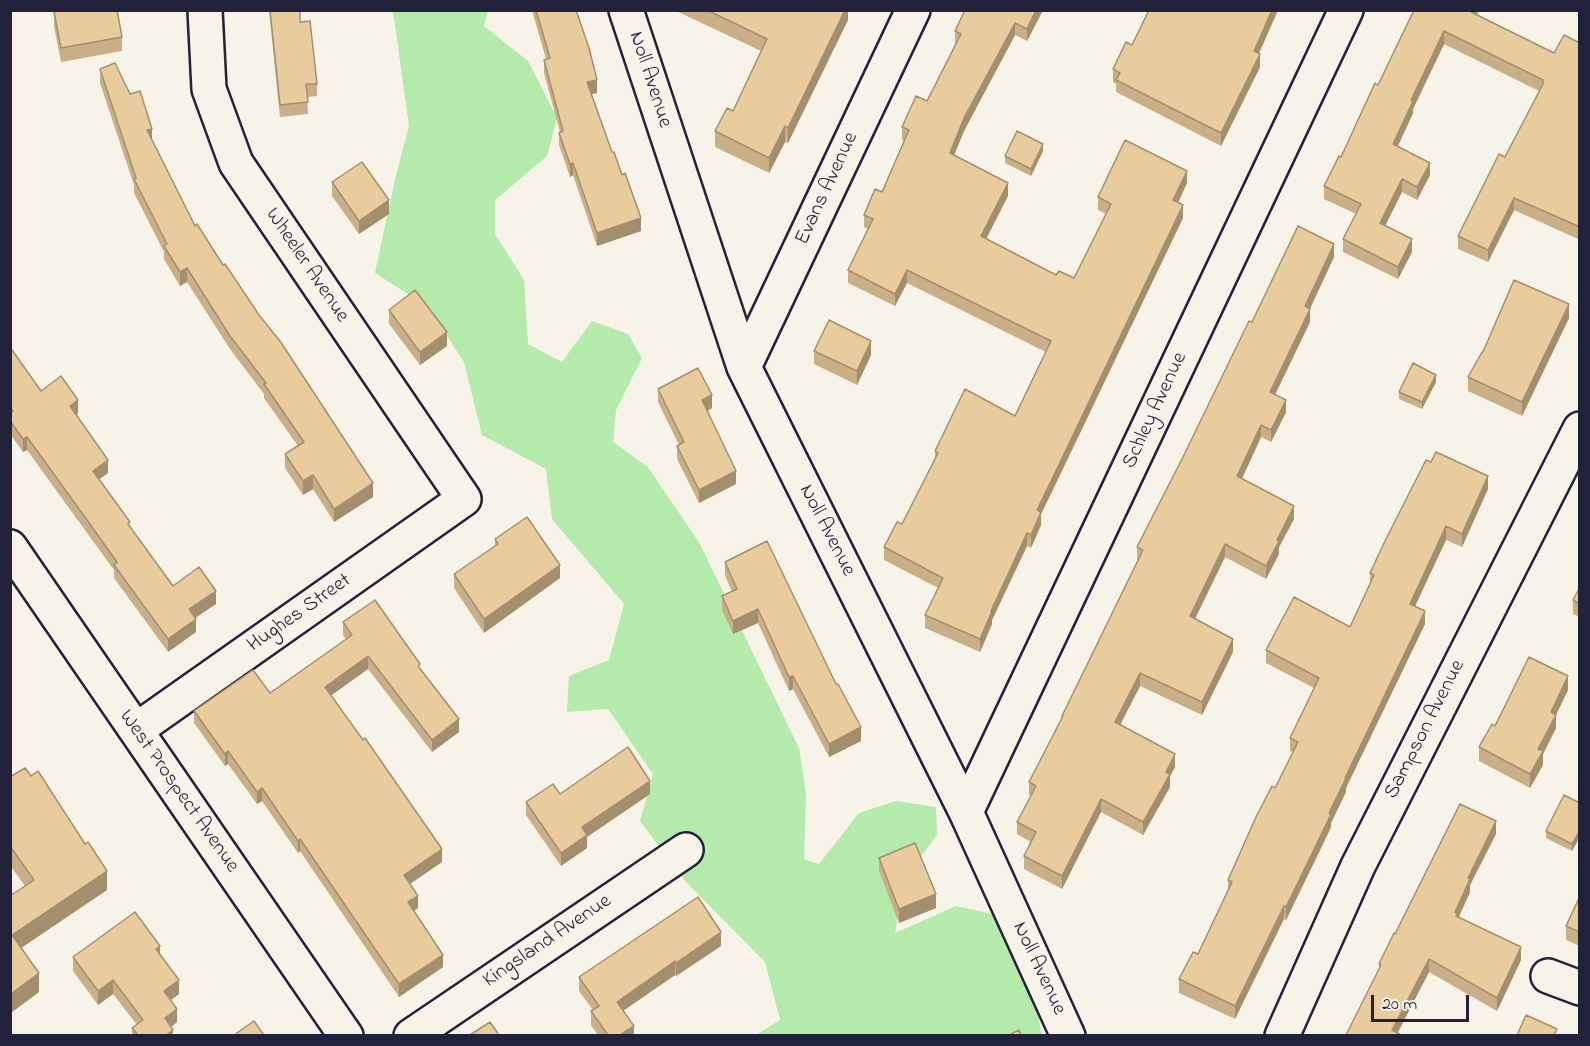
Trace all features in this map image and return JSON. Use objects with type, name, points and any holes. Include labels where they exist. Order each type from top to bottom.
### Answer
[{"type":"street","name":"Wheeler Avenue","points":[[205,10],[209,89],[236,163],[464,499]]},
{"type":"street","name":"Noll Avenue","points":[[626,10],[744,367],[966,812],[1068,1035]]},
{"type":"street","name":"Evans Avenue","points":[[744,367],[913,10]]},
{"type":"street","name":"Schley Avenue","points":[[966,812],[1346,10]]},
{"type":"street","name":"Sampson Avenue","points":[[1282,1035],[1358,866],[1580,429]]},
{"type":"street","name":"Hughes Street","points":[[136,730],[464,499]]},
{"type":"street","name":"West Prospect Avenue","points":[[10,547],[346,1035]]},
{"type":"street","name":"Kingsland Avenue","points":[[411,1035],[686,850]]},
{"type":"street","points":[[1548,976],[1580,988]]},
{"type":"green space","points":[[393,11],[488,11],[484,26],[528,61],[557,118],[547,156],[495,200],[495,234],[524,280],[528,344],[562,362],[592,321],[628,334],[642,358],[616,410],[613,442],[648,467],[700,544],[799,748],[806,794],[804,859],[819,864],[859,813],[896,801],[936,807],[937,835],[905,878],[895,933],[956,906],[1001,916],[1033,993],[1042,1035],[756,1035],[780,1020],[765,962],[685,881],[640,821],[653,774],[608,709],[567,712],[569,676],[609,660],[624,604],[552,519],[546,469],[482,435],[464,362],[428,307],[375,273],[409,126]]},
{"type":"building","points":[[117,10],[122,37],[61,48],[54,12]]},
{"type":"building","points":[[270,10],[300,10],[300,22],[310,21],[317,84],[306,84],[308,102],[280,105]]},
{"type":"building","points":[[536,10],[576,10],[597,80],[587,82],[612,152],[614,152],[622,175],[625,173],[641,218],[597,233],[573,163],[570,164],[559,133],[563,131],[544,60],[550,58]]},
{"type":"building","points":[[707,10],[845,10],[788,128],[785,126],[769,158],[715,131],[727,108],[733,111],[767,39]]},
{"type":"building","points":[[965,10],[1036,10],[1027,29],[1015,23],[964,118],[950,153],[1008,183],[981,236],[1056,275],[1059,271],[1074,278],[1111,204],[1098,197],[1125,140],[1187,171],[1173,200],[1183,205],[1037,510],[1041,512],[1031,535],[1027,533],[980,639],[925,615],[943,578],[884,547],[897,522],[902,524],[938,453],[935,451],[965,389],[1015,416],[1051,341],[907,270],[895,294],[848,270],[873,219],[864,215],[875,189],[882,192],[909,130],[902,127],[916,96],[927,101],[961,34],[955,31]]},
{"type":"building","points":[[1149,10],[1272,10],[1254,51],[1260,54],[1221,133],[1116,80],[1120,73],[1113,69],[1126,42],[1132,45]]},
{"type":"building","points":[[1414,10],[1472,10],[1471,12],[1554,53],[1564,35],[1580,43],[1580,227],[1514,198],[1488,250],[1458,236],[1499,154],[1505,157],[1543,80],[1444,31],[1393,144],[1430,163],[1417,187],[1402,179],[1380,223],[1412,239],[1398,267],[1343,239],[1361,204],[1324,186],[1339,156],[1341,157],[1375,83],[1378,85]]},
{"type":"building","points":[[115,63],[130,94],[140,91],[152,129],[147,130],[195,226],[197,224],[223,265],[225,264],[259,315],[280,341],[373,483],[334,509],[313,475],[303,481],[285,454],[304,442],[264,384],[266,383],[230,336],[187,268],[180,272],[164,246],[167,244],[134,179],[136,178],[100,69]]},
{"type":"building","points":[[1017,131],[1043,144],[1031,169],[1005,156]]},
{"type":"building","points":[[362,162],[389,200],[359,221],[332,182]]},
{"type":"building","points":[[1298,226],[1334,244],[1305,306],[1310,309],[1270,392],[1286,400],[1271,430],[1261,425],[1237,476],[1294,506],[1266,566],[1225,544],[1190,616],[1233,639],[1202,702],[1140,673],[1115,722],[1175,754],[1166,772],[1170,774],[1143,822],[1101,799],[1062,876],[1024,856],[1036,832],[1017,822],[1036,786],[1029,782],[1143,550],[1137,547],[1249,321],[1252,322]]},
{"type":"building","points":[[1514,280],[1569,304],[1522,402],[1468,377],[1483,352]]},
{"type":"building","points":[[415,290],[447,332],[420,352],[389,310]]},
{"type":"building","points":[[829,320],[871,341],[857,371],[814,351]]},
{"type":"building","points":[[10,347],[41,391],[61,376],[78,400],[70,406],[108,460],[93,471],[173,586],[199,567],[216,591],[189,609],[196,619],[168,639],[114,565],[117,562],[27,437],[23,439],[10,421],[10,413],[13,411],[10,408]]},
{"type":"building","points":[[1413,363],[1436,375],[1422,402],[1399,392]]},
{"type":"building","points":[[698,368],[712,395],[702,400],[736,471],[699,490],[677,446],[684,442],[658,389]]},
{"type":"building","points":[[1436,452],[1488,476],[1462,534],[1446,526],[1410,604],[1425,611],[1345,778],[1319,839],[1235,1006],[1179,979],[1193,952],[1198,954],[1232,882],[1228,880],[1256,817],[1272,786],[1275,788],[1298,742],[1290,738],[1319,678],[1266,650],[1294,597],[1350,627],[1374,575],[1370,573],[1385,541],[1426,460],[1431,462]]},
{"type":"building","points":[[527,517],[560,565],[484,619],[454,574],[498,544],[495,539]]},
{"type":"building","points":[[767,541],[836,684],[861,727],[829,744],[793,676],[789,677],[758,609],[733,621],[722,596],[737,589],[725,562]]},
{"type":"building","points":[[1580,587],[1580,604],[1573,600]]},
{"type":"building","points":[[375,600],[420,664],[418,666],[459,719],[432,740],[368,656],[325,687],[363,740],[365,738],[442,849],[404,875],[418,896],[408,902],[443,955],[399,984],[300,839],[298,841],[262,788],[257,792],[228,751],[225,754],[194,711],[253,670],[270,693],[352,635],[343,622]]},
{"type":"building","points":[[1529,657],[1568,676],[1551,712],[1556,715],[1538,749],[1543,751],[1530,774],[1479,747],[1492,724],[1495,726]]},
{"type":"building","points":[[628,747],[650,781],[582,827],[587,835],[561,853],[526,802],[553,784],[560,794]]},
{"type":"building","points":[[25,768],[31,776],[38,771],[85,844],[88,842],[107,871],[12,935],[39,973],[12,993],[10,990],[10,896],[34,880],[10,846],[10,777]]},
{"type":"building","points":[[1564,795],[1580,803],[1580,830],[1572,844],[1546,831]]},
{"type":"building","points":[[1460,804],[1496,821],[1468,878],[1470,879],[1455,912],[1456,916],[1521,947],[1497,998],[1429,959],[1392,1030],[1401,1035],[1346,1035],[1381,965],[1379,964],[1394,933]]},
{"type":"building","points":[[915,843],[936,894],[899,909],[879,858]]},
{"type":"building","points":[[1580,896],[1580,932],[1566,926]]},
{"type":"building","points":[[698,897],[721,932],[617,1002],[634,1026],[620,1035],[608,1035],[591,1011],[599,1006],[579,977]]},
{"type":"building","points":[[135,912],[160,946],[156,949],[179,980],[164,991],[177,1009],[165,1018],[173,1030],[166,1035],[138,1035],[132,1028],[143,1020],[113,980],[98,991],[73,957]]},
{"type":"building","points":[[1526,1015],[1557,1029],[1554,1035],[1517,1035]]},
{"type":"building","points":[[254,1021],[264,1035],[234,1035]]},
{"type":"building","points":[[490,1022],[499,1035],[470,1035]]},
{"type":"building","points":[[1019,1030],[1021,1035],[1009,1035]]}]
